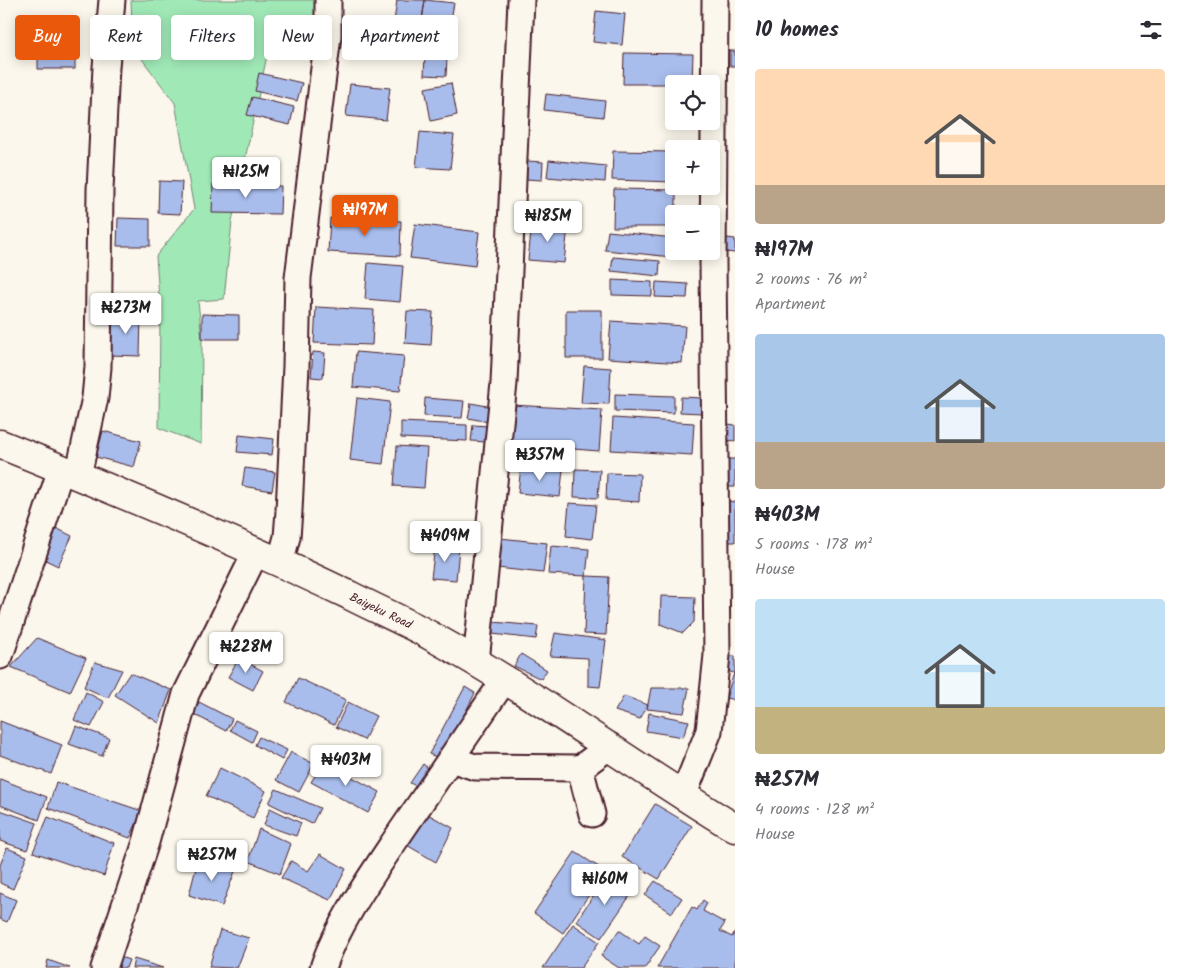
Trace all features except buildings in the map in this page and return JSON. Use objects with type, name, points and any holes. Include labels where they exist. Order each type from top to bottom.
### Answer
[{"type":"main road","name":"Baiyeku Road","points":[[0,444],[256,552],[430,635],[505,679],[735,828]]},
{"type":"street","points":[[0,656],[70,472],[95,398],[98,367],[101,181],[106,67],[112,0]]},
{"type":"street","points":[[280,563],[287,536],[289,511],[298,278],[328,36],[328,0]]},
{"type":"street","points":[[476,662],[504,383],[521,0]]},
{"type":"street","points":[[683,796],[709,730],[717,656],[713,263],[715,0]]},
{"type":"street","points":[[104,968],[146,842],[186,694],[256,552]]},
{"type":"street","points":[[323,968],[327,954],[354,905],[384,857],[505,679]]},
{"type":"street","points":[[451,759],[476,767],[580,768],[610,746]]},
{"type":"street","points":[[580,768],[592,814]]},
{"type":"green space","points":[[131,0],[337,0],[338,17],[332,18],[332,15],[264,15],[264,60],[266,60],[232,221],[224,299],[198,301],[202,339],[201,444],[159,428],[160,312],[156,256],[194,209],[175,103],[143,60],[161,60],[161,15],[132,15]]}]
